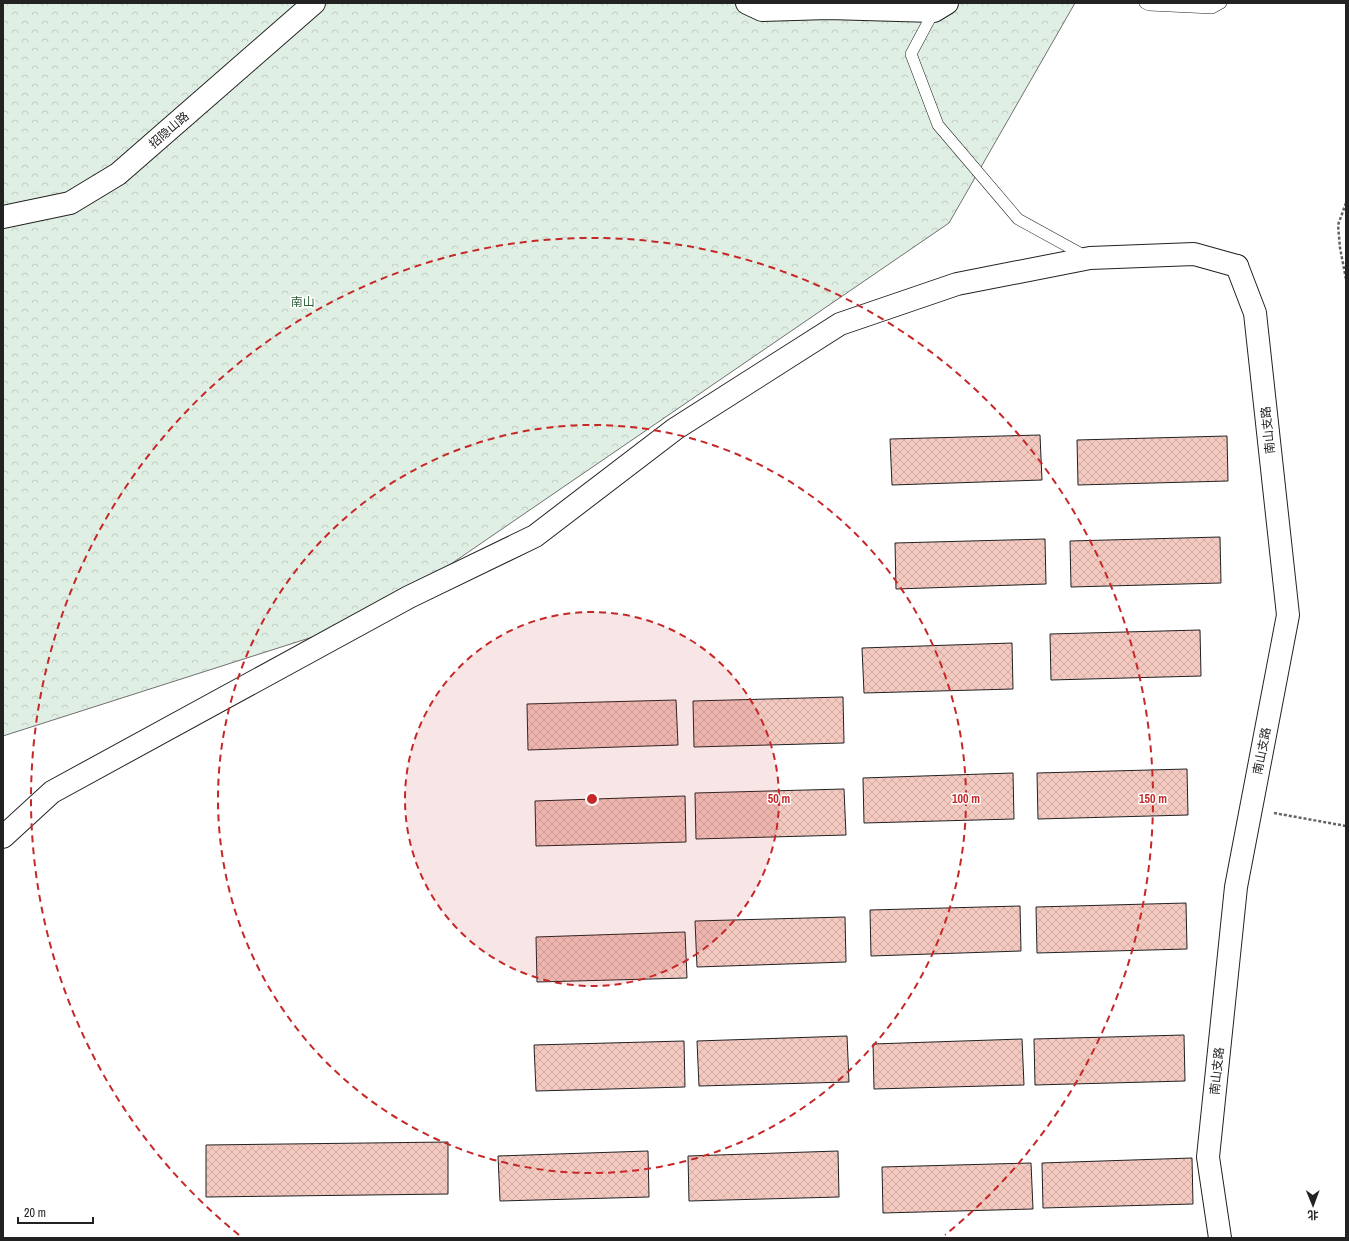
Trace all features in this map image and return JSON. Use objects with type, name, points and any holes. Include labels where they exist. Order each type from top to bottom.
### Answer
[{"type":"street","name":"招隐山路","points":[[3,218],[70,204],[118,174],[314,3]]},
{"type":"street","points":[[747,3],[762,10],[940,7]]},
{"type":"street","name":"南山支路","points":[[1090,258],[1194,254],[1236,266],[1255,313],[1288,614],[1236,887],[1208,1157],[1220,1238]]},
{"type":"street","points":[[3,837],[52,792],[409,597],[535,536],[675,429],[840,324],[957,284],[1090,258]]},
{"type":"lane","points":[[1145,3],[1149,5],[1212,8],[1221,3]]},
{"type":"lane","points":[[940,7],[911,54],[938,125],[1018,219],[1090,258]]},
{"type":"path","points":[[1346,204],[1338,225],[1340,248],[1346,279]]},
{"type":"path","points":[[1251,809],[1346,826]]},
{"type":"green space","name":"南山","points":[[3,3],[1075,3],[949,223],[372,618],[3,736]]},
{"type":"building","points":[[1040,435],[1042,480],[892,485],[890,439]]},
{"type":"building","points":[[1227,436],[1228,481],[1078,485],[1077,440]]},
{"type":"building","points":[[1220,537],[1221,583],[1071,587],[1070,541]]},
{"type":"building","points":[[1045,539],[1046,584],[896,589],[895,543]]},
{"type":"building","points":[[1200,630],[1201,676],[1051,680],[1050,634]]},
{"type":"building","points":[[1012,643],[1013,689],[864,693],[862,648]]},
{"type":"building","points":[[843,697],[844,743],[694,747],[693,701]]},
{"type":"building","points":[[676,700],[678,745],[528,750],[527,704]]},
{"type":"building","points":[[1187,769],[1188,815],[1038,819],[1037,773]]},
{"type":"building","points":[[1013,773],[1014,819],[864,823],[863,778]]},
{"type":"building","points":[[844,789],[846,835],[696,839],[695,793]]},
{"type":"building","points":[[685,796],[686,842],[536,846],[535,801]]},
{"type":"building","points":[[1186,903],[1187,949],[1037,953],[1036,907]]},
{"type":"building","points":[[1020,906],[1021,951],[871,956],[870,910]]},
{"type":"building","points":[[845,917],[846,962],[697,967],[695,921]]},
{"type":"building","points":[[685,932],[687,978],[537,982],[536,937]]},
{"type":"building","points":[[1184,1035],[1185,1081],[1035,1085],[1034,1039]]},
{"type":"building","points":[[847,1036],[849,1082],[699,1086],[697,1041]]},
{"type":"building","points":[[1022,1039],[1024,1085],[874,1089],[873,1044]]},
{"type":"building","points":[[684,1041],[685,1087],[536,1091],[534,1045]]},
{"type":"building","points":[[448,1142],[448,1194],[206,1197],[206,1145]]},
{"type":"building","points":[[648,1151],[649,1197],[500,1201],[498,1156]]},
{"type":"building","points":[[838,1151],[839,1197],[689,1201],[688,1156]]},
{"type":"building","points":[[1192,1158],[1193,1204],[1043,1208],[1042,1163]]},
{"type":"building","points":[[1031,1163],[1033,1209],[883,1213],[882,1167]]}]
